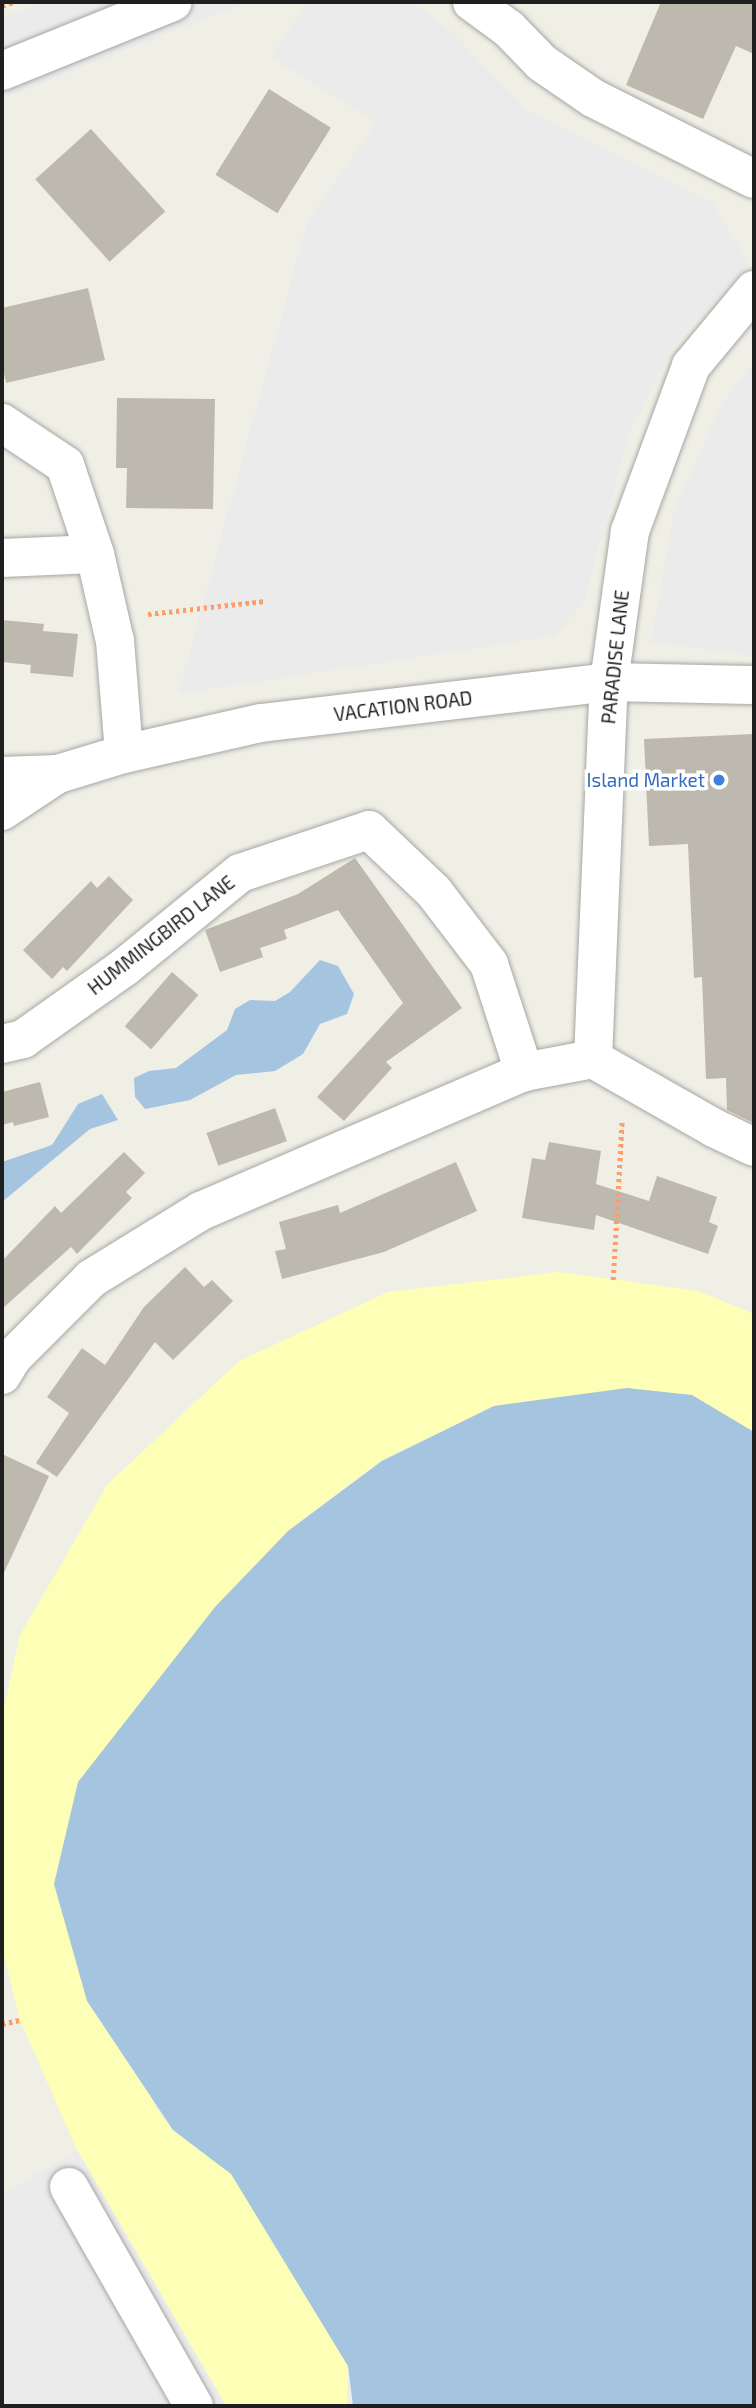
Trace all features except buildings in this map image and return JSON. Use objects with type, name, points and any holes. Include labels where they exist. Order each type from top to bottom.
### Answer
[{"type":"street","points":[[2,71],[173,2]]},
{"type":"street","points":[[472,2],[509,16],[542,63],[593,98],[754,179]]},
{"type":"street","name":"PARADISE LANE","points":[[609,1068],[609,682],[630,531],[691,366],[754,290]]},
{"type":"street","points":[[2,423],[65,465],[95,554],[115,640],[124,754]]},
{"type":"street","points":[[2,558],[95,554]]},
{"type":"street","name":"VACATION ROAD","points":[[2,776],[58,774],[124,754],[261,723],[609,682],[754,685]]},
{"type":"street","name":"VACATION ROAD","points":[[2,811],[58,774]]},
{"type":"street","name":"HUMMINGBIRD LANE","points":[[2,1044],[23,1039],[126,966],[240,873],[369,830],[434,892],[489,964],[524,1072]]},
{"type":"street","points":[[2,1375],[13,1357],[92,1278],[201,1211],[524,1072],[609,1068],[714,1128],[754,1147]]},
{"type":"street","points":[[69,2187],[194,2406]]},
{"type":"path","points":[[2,6],[13,2]]},
{"type":"path","points":[[110,618],[265,601]]},
{"type":"path","points":[[609,1068],[613,1279]]},
{"type":"path","points":[[2,2024],[20,2020]]},
{"type":"sand","points":[[559,1272],[699,1291],[754,1314],[754,1432],[692,1395],[494,1406],[382,1460],[288,1531],[153,2104],[173,2130],[231,2174],[348,2366],[347,2406],[226,2406],[77,2150],[20,2020],[2,1947],[2,1717],[20,1635],[107,1485],[239,1361],[388,1292]]},
{"type":"shaded area","points":[[43,2],[247,2],[2,99],[2,18]]},
{"type":"shaded area","points":[[308,2],[413,2],[450,30],[526,109],[713,203],[749,263],[674,344],[630,432],[584,602],[555,636],[178,694],[307,222],[376,122],[270,57]]},
{"type":"shaded area","points":[[754,362],[754,656],[651,642],[674,510],[721,405]]},
{"type":"shaded area","points":[[77,2150],[226,2406],[2,2406],[2,2195]]},
{"type":"water","points":[[320,960],[338,966],[354,994],[347,1014],[320,1024],[303,1054],[275,1071],[236,1075],[190,1100],[145,1109],[135,1097],[134,1078],[149,1071],[176,1068],[227,1030],[235,1009],[250,1000],[275,1001],[290,992]]},
{"type":"water","points":[[102,1094],[118,1120],[90,1129],[2,1202],[2,1162],[52,1145],[78,1104]]},
{"type":"water","points":[[627,1388],[692,1395],[754,1432],[754,2406],[353,2406],[348,2366],[231,2174],[173,2130],[87,2001],[54,1884],[78,1782],[215,1607],[288,1531],[382,1461],[494,1406]]},
{"type":"place","name":"Island Market","points":[[719,780]]}]
